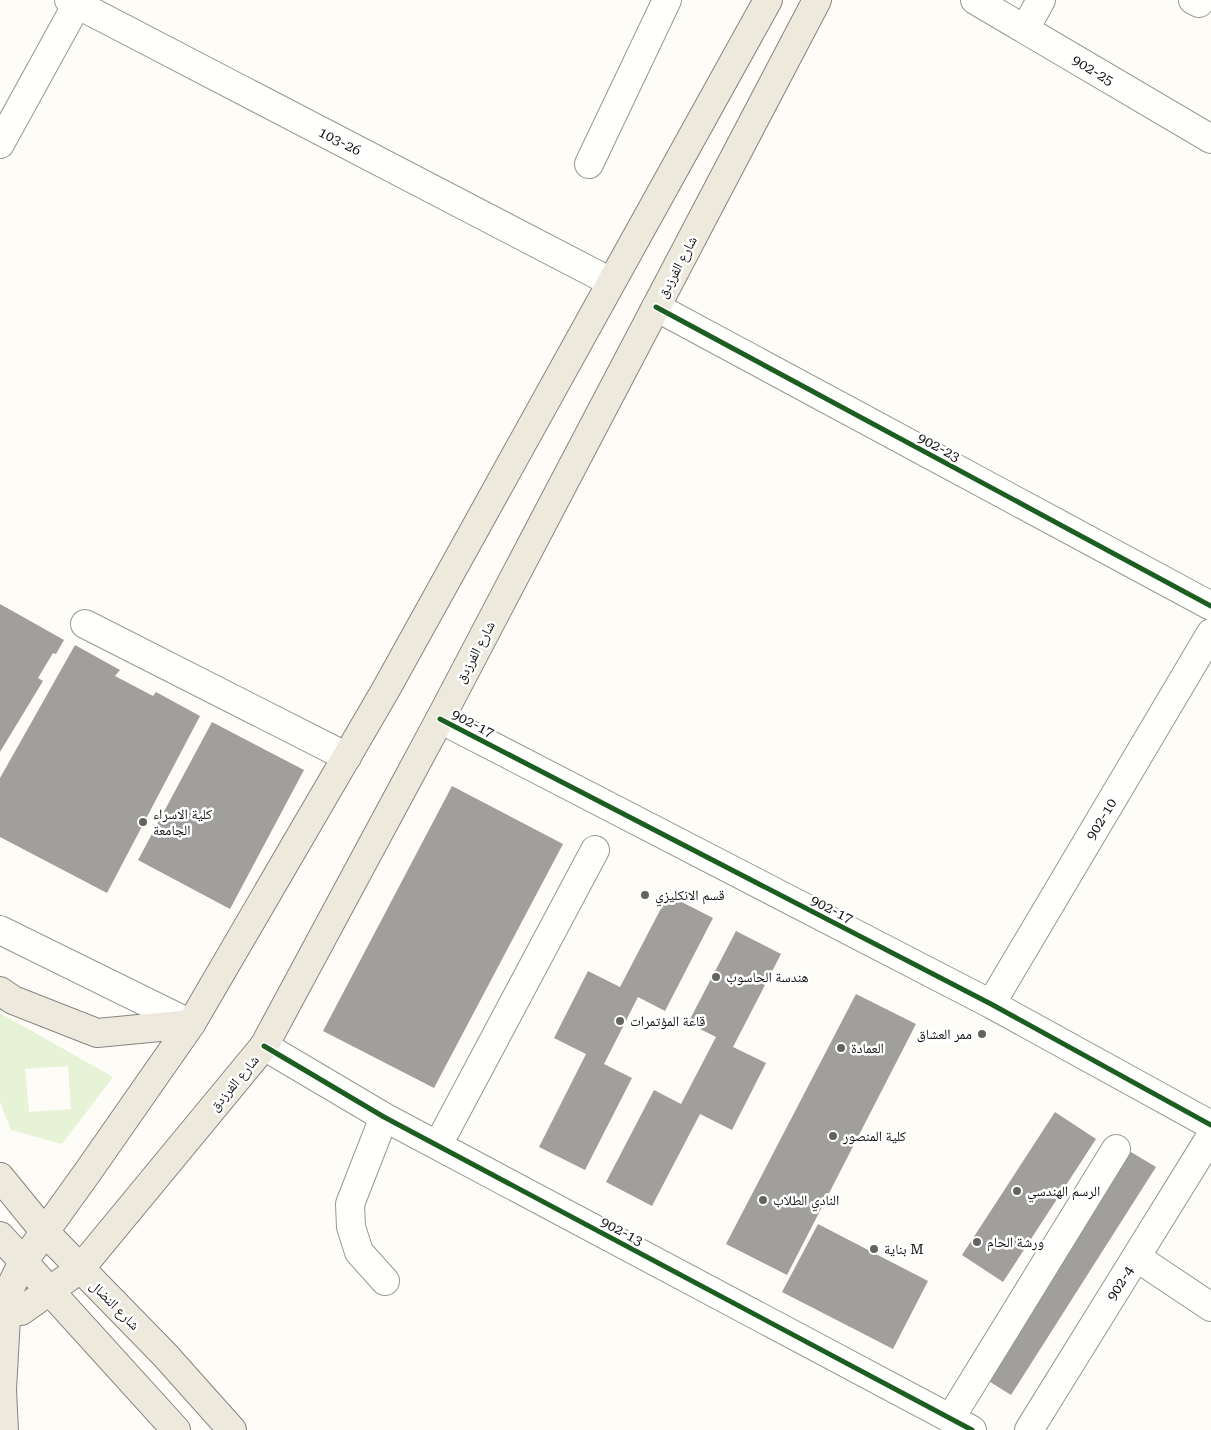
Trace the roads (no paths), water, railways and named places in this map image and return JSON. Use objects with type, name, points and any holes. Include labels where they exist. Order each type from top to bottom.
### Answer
[{"type":"main road","points":[[4,1430],[2,1390],[4,1309],[10,1288],[23,1262],[190,1024],[385,691],[767,0]]},
{"type":"main road","name":"شارع الفرزدق","points":[[4,1309],[20,1311],[80,1269],[264,1046],[440,719],[817,0]]},
{"type":"main road","points":[[0,991],[13,1000],[97,1033],[190,1024]]},
{"type":"main road","name":"شارع النضال","points":[[0,1177],[44,1231],[165,1355],[232,1430]]},
{"type":"main road","points":[[0,1236],[176,1430]]},
{"type":"street","points":[[589,164],[667,0]]},
{"type":"street","name":"902-25","points":[[975,0],[1211,139]]},
{"type":"street","points":[[1025,30],[1042,0]]},
{"type":"street","points":[[0,144],[73,2]]},
{"type":"street","name":"103-26","points":[[73,2],[611,282]]},
{"type":"street","name":"902-23","points":[[656,307],[1211,606]]},
{"type":"street","points":[[85,624],[347,757]]},
{"type":"street","name":"902-10","points":[[991,1004],[1211,634]]},
{"type":"street","name":"902-17","points":[[440,719],[991,1004],[1211,1126]]},
{"type":"street","points":[[438,1145],[595,850]]},
{"type":"street","points":[[0,930],[190,1024]]},
{"type":"street","name":"902-13","points":[[264,1046],[384,1117],[961,1424]]},
{"type":"street","points":[[384,1117],[350,1204],[351,1227],[359,1252],[385,1281]]},
{"type":"street","name":"902-4","points":[[1029,1430],[1211,1136]]},
{"type":"street","points":[[961,1424],[1116,1149]]},
{"type":"street","points":[[1136,1257],[1211,1307]]},
{"type":"place","name":"كلية الاسراء الجامعة","points":[[143,822]]},
{"type":"place","name":"قسم الانكليزي","points":[[645,895]]},
{"type":"place","name":"هندسة الحاسوب","points":[[716,977]]},
{"type":"place","name":"قاعة المؤتمرات","points":[[620,1021]]},
{"type":"place","name":"ممر العشاق","points":[[982,1034]]},
{"type":"place","name":"العمادة","points":[[841,1048]]},
{"type":"place","name":"كلية المنصور","points":[[833,1136]]},
{"type":"place","name":"الرسم الهندسي","points":[[1017,1191]]},
{"type":"place","name":"النادي الطلاب","points":[[763,1200]]},
{"type":"place","name":"ورشة الحام","points":[[977,1242]]},
{"type":"place","name":"بناية M","points":[[874,1249]]}]
